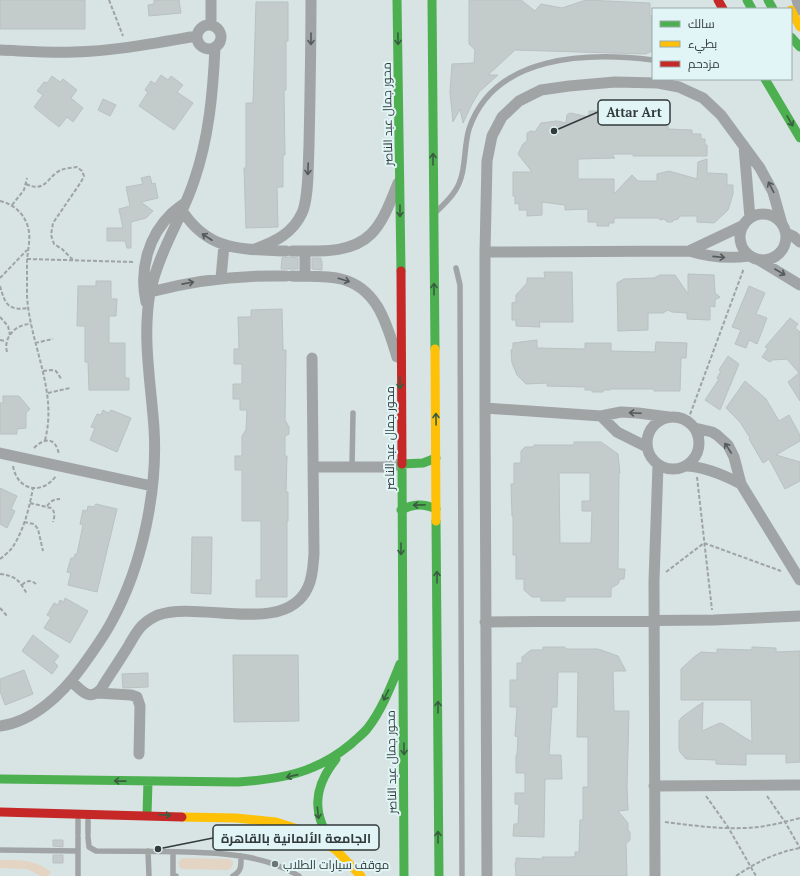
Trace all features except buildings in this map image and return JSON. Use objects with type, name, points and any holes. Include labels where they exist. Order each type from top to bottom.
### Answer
[{"type":"main road","name":"محور جمال عبد الناصر","points":[[397,0],[400,180],[404,876]]},
{"type":"main road","points":[[432,0],[439,876]]},
{"type":"main road","points":[[792,11],[800,27]]},
{"type":"main road","points":[[792,39],[800,47]]},
{"type":"main road","points":[[766,80],[800,138]]},
{"type":"main road","points":[[781,105],[782,91]]},
{"type":"main road","points":[[401,464],[423,463],[436,458]]},
{"type":"main road","points":[[401,510],[409,505],[419,504],[428,505],[436,509]]},
{"type":"main road","points":[[362,876],[336,850],[325,836],[318,819],[317,801],[320,783],[328,767],[366,730],[381,705],[402,659]]},
{"type":"main road","points":[[0,779],[238,782],[280,779],[311,770],[341,754]]},
{"type":"main road","points":[[147,815],[148,781]]},
{"type":"main road","points":[[0,812],[236,818],[276,822],[304,831],[336,850]]},
{"type":"street","points":[[211,0],[211,24]]},
{"type":"street","points":[[255,250],[278,240],[288,232],[303,212],[308,174],[311,0]]},
{"type":"street","points":[[797,0],[800,10]]},
{"type":"street","points":[[211,24],[217,28],[221,34],[220,41],[215,47],[208,49],[204,48],[198,43],[196,36],[203,26],[211,24]]},
{"type":"street","points":[[0,50],[74,52],[127,48],[196,36]]},
{"type":"street","points":[[0,726],[26,718],[45,706],[72,681],[112,621],[124,596],[142,542],[152,486],[154,462],[154,430],[149,369],[148,309],[150,292],[163,251],[183,212],[195,179],[208,127],[215,47]]},
{"type":"street","points":[[485,252],[689,251],[719,257],[768,260],[776,256],[782,250],[786,242],[784,229],[773,192],[760,168],[721,114],[703,98],[679,87],[658,83],[615,82],[540,90],[519,101],[502,117],[492,136],[487,161],[485,252],[487,876]]},
{"type":"street","points":[[744,146],[747,222],[740,233],[740,241],[743,250],[754,258],[800,284]]},
{"type":"street","points":[[183,212],[188,220],[200,232],[212,240],[224,245],[255,250],[289,251],[348,248],[365,240],[377,226],[400,180]]},
{"type":"street","points":[[148,309],[144,294],[143,279],[145,263],[150,245],[159,228],[172,213],[187,201]]},
{"type":"street","points":[[689,251],[758,215],[767,214],[776,218],[784,229],[800,242]]},
{"type":"street","points":[[221,278],[224,245]]},
{"type":"street","points":[[305,251],[305,276]]},
{"type":"street","points":[[150,292],[221,278],[248,276],[305,276],[340,279],[354,284],[364,290],[376,303],[386,323],[400,367]]},
{"type":"street","points":[[97,693],[144,623],[158,615],[184,611],[268,614],[284,610],[298,601],[308,587],[313,571],[314,533],[312,358]]},
{"type":"street","points":[[485,408],[601,416],[622,412],[632,412],[679,418],[691,425],[712,432],[728,445],[734,457],[741,484],[799,579]]},
{"type":"street","points":[[601,416],[617,432],[647,447]]},
{"type":"street","points":[[669,417],[660,421],[652,428],[648,437],[647,447],[651,457],[658,465],[667,469],[677,469],[691,466],[712,471],[741,484]]},
{"type":"street","points":[[691,425],[699,438],[699,449],[691,466]]},
{"type":"street","points":[[0,453],[152,486]]},
{"type":"street","points":[[314,467],[385,467],[401,464]]},
{"type":"street","points":[[654,876],[654,581],[658,465]]},
{"type":"street","points":[[485,622],[714,620],[800,616]]},
{"type":"street","points":[[72,681],[86,694],[92,695],[97,693],[131,695],[137,697],[140,706],[139,754]]},
{"type":"street","points":[[654,786],[800,785]]},
{"type":"lane","points":[[434,214],[450,197],[459,184],[463,170],[467,136],[476,113],[490,93],[508,78],[530,68],[565,60],[613,57],[652,60]]},
{"type":"lane","points":[[456,268],[460,285],[462,876]]},
{"type":"lane","points":[[352,467],[353,413]]},
{"type":"lane","points":[[38,813],[40,818],[46,820],[104,820],[113,814]]},
{"type":"lane","points":[[78,820],[78,876]]},
{"type":"lane","points":[[88,820],[89,847],[96,851],[148,851],[241,856],[281,866],[299,876]]},
{"type":"lane","points":[[0,850],[78,851]]},
{"type":"lane","points":[[148,851],[149,876]]},
{"type":"lane","points":[[173,852],[173,876],[176,876]]},
{"type":"lane","points":[[233,876],[239,872],[241,856]]},
{"type":"path","points":[[109,0],[127,48]]},
{"type":"path","points":[[26,184],[31,186],[40,186],[49,181],[56,172],[70,168],[77,167],[82,171],[84,176],[82,182],[76,188],[54,223],[51,235],[54,244],[69,255],[74,261]]},
{"type":"path","points":[[12,206],[24,190],[27,178]]},
{"type":"path","points":[[0,201],[12,206],[23,216],[28,226],[30,237],[27,259],[28,308],[48,394],[49,414],[45,440]]},
{"type":"path","points":[[0,278],[28,249]]},
{"type":"path","points":[[691,425],[754,258]]},
{"type":"path","points":[[27,259],[145,263]]},
{"type":"path","points":[[0,286],[4,299],[10,307],[20,309],[28,308]]},
{"type":"path","points":[[0,317],[8,326],[10,335]]},
{"type":"path","points":[[7,352],[6,341],[10,335],[20,326],[31,324]]},
{"type":"path","points":[[35,343],[53,338]]},
{"type":"path","points":[[0,340],[6,341]]},
{"type":"path","points":[[43,371],[56,371],[62,380]]},
{"type":"path","points":[[48,394],[70,388]]},
{"type":"path","points":[[691,466],[704,543],[714,620]]},
{"type":"path","points":[[0,559],[11,549],[24,522],[34,488]]},
{"type":"path","points":[[47,506],[55,499],[60,499]]},
{"type":"path","points":[[30,503],[47,506],[54,510],[55,516],[53,522]]},
{"type":"path","points":[[24,522],[34,524],[38,529],[44,551]]},
{"type":"path","points":[[654,581],[704,543]]},
{"type":"path","points":[[704,543],[799,579]]},
{"type":"path","points":[[0,574],[14,576],[22,585],[27,594]]},
{"type":"path","points":[[22,585],[29,580],[36,584]]},
{"type":"path","points":[[0,608],[8,617]]},
{"type":"path","points":[[698,785],[728,827],[756,876]]},
{"type":"path","points":[[736,876],[772,855],[783,851],[800,848],[785,822],[760,785]]},
{"type":"path","points":[[654,821],[711,827],[741,828],[771,826],[800,818]]},
{"type":"shaded area","points":[[183,858],[229,859],[233,862],[233,865],[229,870],[182,869],[180,868],[179,862]]},
{"type":"shaded area","points":[[0,860],[20,860],[33,862],[51,872],[48,876],[41,876],[27,869],[0,868]]},
{"type":"traffic: fast","points":[[397,0],[401,271]]},
{"type":"traffic: fast","points":[[432,0],[435,349]]},
{"type":"traffic: fast","points":[[747,0],[751,8]]},
{"type":"traffic: fast","points":[[768,0],[772,8]]},
{"type":"traffic: fast","points":[[792,38],[800,47]]},
{"type":"traffic: fast","points":[[766,80],[800,138]]},
{"type":"traffic: fast","points":[[401,464],[423,463],[436,458]]},
{"type":"traffic: fast","points":[[402,464],[404,876]]},
{"type":"traffic: fast","points":[[401,510],[410,506],[418,505],[436,509]]},
{"type":"traffic: fast","points":[[436,521],[439,876]]},
{"type":"traffic: fast","points":[[0,779],[238,782],[269,779],[298,773],[325,762],[338,754],[365,731],[382,706],[400,664]]},
{"type":"traffic: fast","points":[[334,846],[322,824],[318,802],[322,781],[336,759]]},
{"type":"traffic: fast","points":[[147,815],[148,781]]},
{"type":"traffic: slow","points":[[792,12],[800,27]]},
{"type":"traffic: slow","points":[[435,349],[436,521]]},
{"type":"traffic: slow","points":[[182,817],[236,818],[276,822],[304,831],[336,850],[361,876]]},
{"type":"traffic: jam","points":[[718,0],[722,8]]},
{"type":"traffic: jam","points":[[401,271],[402,464]]},
{"type":"traffic: jam","points":[[0,812],[182,817]]},
{"type":"place","name":"Attar Art","points":[[554,131]]},
{"type":"place","name":"الجامعة الألمانية بالقاهرة","points":[[158,849]]},
{"type":"place","name":"موقف سيارات الطلاب","points":[[275,864]]}]
